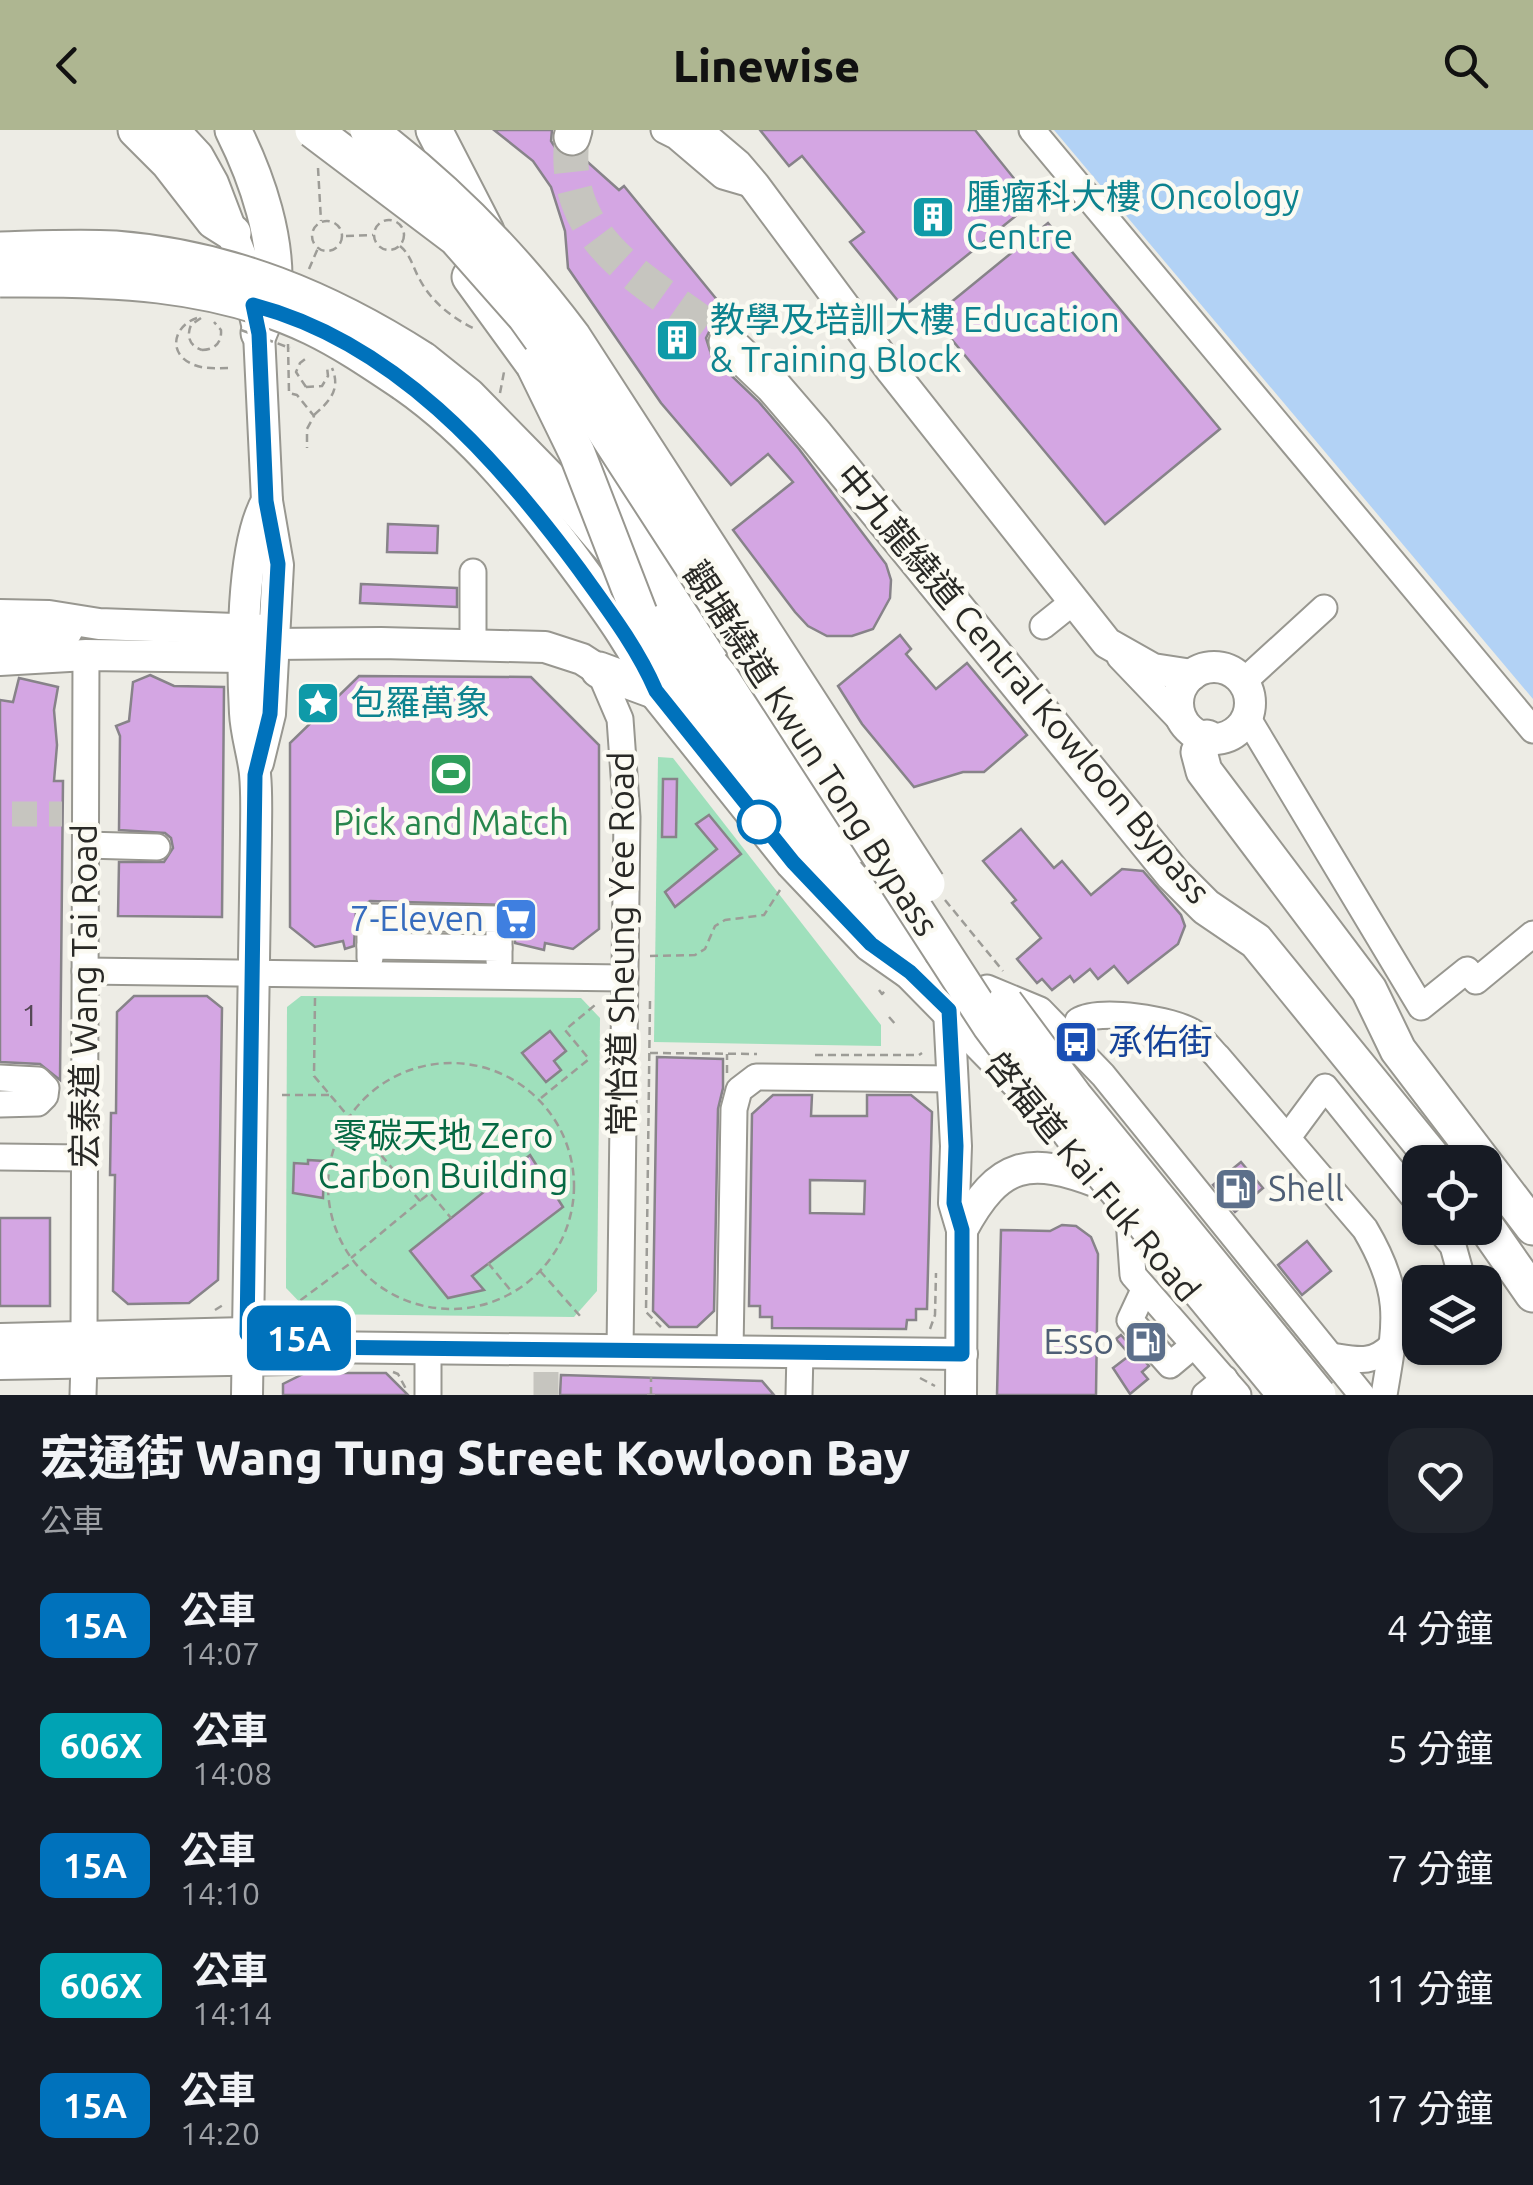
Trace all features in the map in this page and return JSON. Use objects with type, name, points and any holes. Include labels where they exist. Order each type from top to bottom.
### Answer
[{"type":"highway","points":[[136,130],[169,163],[214,221],[233,232]]},
{"type":"highway","points":[[233,130],[258,191],[269,240],[273,299],[259,334]]},
{"type":"highway","name":"觀塘繞道 Kwun Tong Bypass","points":[[368,130],[464,210],[516,264],[554,312],[607,386],[1022,1028],[1318,1395]]},
{"type":"highway","points":[[434,130],[585,428],[652,546],[781,748]]},
{"type":"highway","name":"觀塘繞道 Kwun Tong Bypass","points":[[314,145],[356,159],[456,238],[552,351],[1000,1039],[1080,1144],[1286,1395]]},
{"type":"highway","points":[[425,217],[507,324],[551,396],[577,452],[623,578],[657,645],[696,700],[893,928],[898,982]]},
{"type":"highway","name":"啓福道 Kai Fuk Road","points":[[0,250],[76,248],[156,254],[267,280],[366,323],[440,372],[491,418],[555,508],[656,691],[793,862],[871,944],[898,982],[949,1010],[1025,1088],[1272,1395]]},
{"type":"highway","name":"啓福道 Kai Fuk Road","points":[[0,279],[154,284],[264,308],[356,350],[437,408],[555,508],[781,748],[914,912],[1028,1026],[1331,1395]]},
{"type":"highway","name":"中九龍繞道 Central Kowloon Bypass","points":[[726,342],[773,386],[816,436],[1173,874],[1206,907],[1256,941],[1422,1145]]},
{"type":"highway","points":[[599,670],[656,691]]},
{"type":"highway","points":[[1196,732],[1204,771],[1369,990],[1398,1050],[1533,1227]]},
{"type":"highway","points":[[1499,1245],[1533,1294]]},
{"type":"main road","points":[[174,130],[192,143],[213,183],[233,232],[259,334],[266,501],[249,564],[259,640],[245,714],[255,775],[247,1395]]},
{"type":"main road","points":[[696,130],[754,185],[892,371],[1107,643],[1153,669],[1192,675],[1214,668],[1235,674],[1243,682],[1250,706],[1247,717],[1231,735],[1196,732],[1178,704],[1184,683],[1192,675]]},
{"type":"main road","points":[[2,639],[99,624],[259,640],[545,648],[582,659],[599,670]]},
{"type":"main road","points":[[2,639],[86,655],[259,640]]},
{"type":"main road","points":[[949,1010],[956,1146],[954,1203],[962,1230],[961,1395]]},
{"type":"main road","points":[[956,1146],[978,1163],[1013,1170],[1058,1170],[1100,1184]]},
{"type":"main road","points":[[962,1230],[984,1193],[1013,1170]]},
{"type":"main road","points":[[0,1339],[84,1350]]},
{"type":"main road","points":[[0,1364],[84,1350],[247,1347],[291,1359],[310,1347],[428,1347],[546,1360],[620,1350],[962,1354]]},
{"type":"street","points":[[664,130],[723,176],[754,185]]},
{"type":"street","points":[[1032,130],[1533,730]]},
{"type":"street","points":[[0,234],[71,234]]},
{"type":"street","points":[[44,234],[45,298]]},
{"type":"street","points":[[473,572],[474,645]]},
{"type":"street","points":[[1044,626],[1073,602]]},
{"type":"street","points":[[1243,682],[1324,608]]},
{"type":"street","points":[[1107,643],[1196,732]]},
{"type":"street","name":"宏泰道 Wang Tai Road","points":[[83,1395],[86,845],[74,809],[86,655]]},
{"type":"street","name":"常怡道 Sheung Yee Road","points":[[599,670],[620,719],[627,818],[620,1350]]},
{"type":"street","points":[[1247,717],[1421,1007],[1468,970],[1476,981],[1533,934]]},
{"type":"street","points":[[86,845],[157,846]]},
{"type":"street","points":[[369,974],[370,916],[499,918],[498,976]]},
{"type":"street","points":[[85,971],[624,978]]},
{"type":"street","name":"啓福道 Kai Fuk Road","points":[[988,988],[1040,1010],[1103,1075],[1362,1395]]},
{"type":"street","points":[[1072,1042],[1078,1021],[1093,1014],[1176,1024],[1194,1033],[1288,1136],[1365,1229],[1394,1289],[1396,1324],[1384,1395]]},
{"type":"street","points":[[730,1351],[734,1109],[739,1090],[756,1077],[954,1079]]},
{"type":"street","points":[[0,1078],[38,1080],[46,1088],[38,1103],[0,1104]]},
{"type":"street","points":[[1288,1136],[1325,1087],[1402,1183]]},
{"type":"street","points":[[0,1157],[84,1158]]},
{"type":"street","points":[[1129,1219],[1133,1275],[1194,1344],[1222,1390]]},
{"type":"street","points":[[1331,1356],[1370,1360],[1381,1357],[1392,1345]]},
{"type":"street","points":[[428,1347],[428,1395]]},
{"type":"street","points":[[799,1395],[800,1352]]},
{"type":"path","points":[[314,145],[321,221],[312,233],[318,248],[332,250],[340,245],[343,236],[336,223],[321,221]]},
{"type":"path","points":[[374,235],[381,223],[395,221],[404,232],[400,246]]},
{"type":"path","points":[[343,236],[374,235]]},
{"type":"path","points":[[374,235],[381,248],[391,250],[400,246]]},
{"type":"path","points":[[400,246],[437,305],[482,333]]},
{"type":"path","points":[[233,368],[207,368],[188,362],[176,346],[179,330],[195,318],[200,318],[206,319],[211,320],[220,330],[217,345],[202,350],[190,340],[189,330],[194,322],[198,319],[204,318],[209,318],[316,357],[300,363],[297,376],[302,385],[315,388],[324,383],[328,372],[325,362],[334,374],[336,387],[331,400],[307,429],[307,448]]},
{"type":"path","points":[[498,398],[505,360]]},
{"type":"path","points":[[290,393],[297,394],[314,416]]},
{"type":"path","points":[[650,956],[695,955],[705,949],[715,926],[725,920],[764,915],[782,888]]},
{"type":"path","points":[[879,990],[882,994],[898,982]]},
{"type":"path","points":[[315,992],[314,1076],[420,1202]]},
{"type":"path","points":[[650,1001],[646,1312],[655,1321]]},
{"type":"path","points":[[538,1100],[589,1059],[566,1030],[595,1006]]},
{"type":"path","points":[[889,1017],[897,1026]]},
{"type":"path","points":[[804,1055],[922,1052]]},
{"type":"path","points":[[649,1053],[766,1054]]},
{"type":"path","points":[[441,1063],[489,1068],[511,1078],[538,1100],[561,1130],[574,1176],[568,1224],[558,1246],[540,1270],[512,1292],[484,1304],[436,1308],[390,1293],[352,1260],[331,1219],[328,1171],[333,1147],[348,1116],[374,1089],[394,1076],[441,1063]]},
{"type":"path","points":[[282,1094],[330,1095]]},
{"type":"path","points":[[281,1315],[430,1193],[451,1218]]},
{"type":"path","points":[[488,1264],[512,1292]]},
{"type":"path","points":[[540,1270],[581,1316]]},
{"type":"path","points":[[922,1336],[930,1330],[935,1315]]},
{"type":"path","points":[[651,1367],[651,1395]]},
{"type":"green space","points":[[658,757],[673,758],[881,1025],[881,1046],[654,1042]]},
{"type":"green space","name":"零碳天地 Zero Carbon Building","points":[[301,996],[581,998],[600,1018],[597,1291],[574,1317],[311,1314],[286,1288],[287,1007]]},
{"type":"water","points":[[1054,130],[1533,130],[1533,699]]},
{"type":"building","points":[[494,130],[552,130],[551,141],[558,152],[567,158],[581,156],[619,190],[624,186],[736,323],[722,321],[711,328],[706,338],[712,357],[758,401],[799,449],[886,564],[891,580],[890,598],[873,629],[852,636],[827,636],[808,626],[795,612],[733,530],[793,482],[768,454],[731,485],[661,403],[568,268],[565,231],[551,187],[533,161]]},
{"type":"building","name":"腫瘤科大樓 Oncology Centre","points":[[760,130],[975,130],[1033,202],[903,307],[850,242],[864,232],[802,156],[789,166]]},
{"type":"building","points":[[1048,223],[1220,429],[1105,524],[933,317]]},
{"type":"building","points":[[388,524],[438,526],[437,553],[387,552]]},
{"type":"building","points":[[361,584],[457,588],[457,607],[360,603]]},
{"type":"building","points":[[900,635],[911,649],[906,654],[936,689],[967,663],[1027,735],[984,772],[963,772],[914,787],[862,724],[838,686]]},
{"type":"building","points":[[150,675],[174,686],[224,687],[222,917],[118,916],[119,862],[164,862],[173,848],[165,833],[119,830],[120,736],[116,726],[129,721],[133,682]]},
{"type":"building","points":[[359,676],[531,677],[599,745],[599,929],[573,949],[545,943],[544,950],[515,943],[515,918],[506,905],[370,901],[356,910],[354,946],[345,949],[343,941],[315,947],[290,927],[290,743]]},
{"type":"building","points":[[19,678],[58,687],[54,710],[54,781],[63,781],[60,1080],[40,1064],[0,1062],[0,700],[13,702]]},
{"type":"building","points":[[663,779],[677,779],[676,837],[662,837]]},
{"type":"building","points":[[709,815],[741,854],[675,907],[665,892],[717,849],[696,824]]},
{"type":"building","points":[[1021,829],[1054,868],[1062,861],[1091,895],[1122,869],[1143,871],[1181,915],[1185,926],[1178,944],[1128,983],[1114,966],[1098,979],[1090,969],[1074,982],[1070,976],[1052,990],[1042,979],[1037,983],[1017,959],[1041,938],[983,861]]},
{"type":"building","points":[[134,996],[207,996],[222,1008],[218,1280],[189,1303],[128,1304],[113,1291],[115,1175],[110,1175],[111,1113],[116,1113],[117,1012]]},
{"type":"building","points":[[550,1031],[566,1051],[554,1061],[561,1070],[546,1082],[522,1053]]},
{"type":"building","points":[[657,1057],[723,1059],[718,1109],[714,1311],[697,1327],[669,1327],[653,1311]]},
{"type":"building","points":[[773,1095],[812,1095],[811,1116],[867,1116],[867,1095],[911,1095],[932,1112],[927,1309],[916,1309],[916,1320],[907,1320],[906,1329],[772,1328],[772,1317],[760,1317],[760,1306],[749,1306],[752,1114]],"holes":[[[810,1180],[865,1181],[864,1214],[810,1213]]]},
{"type":"building","points":[[530,1155],[563,1207],[472,1276],[484,1290],[448,1298],[410,1251]]},
{"type":"building","points":[[308,1160],[324,1161],[323,1198],[293,1193],[294,1163],[308,1164]]},
{"type":"building","name":"Shell","points":[[1241,1162],[1263,1188],[1235,1212],[1213,1185]]},
{"type":"building","points":[[0,1218],[50,1218],[50,1306],[0,1306]]},
{"type":"building","points":[[1062,1225],[1076,1226],[1091,1237],[1098,1254],[1096,1395],[997,1395],[1001,1230],[1050,1231]]},
{"type":"building","points":[[1307,1241],[1331,1271],[1302,1295],[1278,1265]]},
{"type":"building","points":[[1121,1335],[1149,1366],[1142,1372],[1148,1379],[1130,1394],[1113,1368],[1130,1355],[1116,1339]]},
{"type":"building","points":[[305,1373],[386,1373],[408,1395],[283,1395],[283,1384]]},
{"type":"building","points":[[561,1375],[762,1381],[774,1395],[560,1395]]},
{"type":"tunnel","points":[[572,137],[572,175],[581,208],[596,235],[643,280],[727,342]]},
{"type":"tunnel","points":[[12,814],[62,814]]},
{"type":"tunnel","points":[[546,1372],[546,1395]]},
{"type":"bus line","name":"15A","points":[[253,305],[310,326],[356,350],[424,397],[486,453],[542,519],[618,624],[645,665],[656,691],[768,834],[871,944],[910,972],[949,1010],[956,1146],[954,1203],[962,1230],[962,1354],[310,1347],[292,1332],[247,1334],[255,775],[270,714],[278,564],[266,501],[259,334],[253,305]]},
{"type":"place","name":"腫瘤科大樓 Oncology Centre","points":[[933,217]]},
{"type":"place","name":"教學及培訓大樓 Education & Training Block","points":[[677,340]]},
{"type":"place","name":"包羅萬象","points":[[318,703]]},
{"type":"place","name":"Pick and Match","points":[[451,774]]},
{"type":"place","name":"7-Eleven","points":[[516,919]]},
{"type":"place","name":"承佑街","points":[[1076,1042]]},
{"type":"place","name":"Shell","points":[[1236,1189]]},
{"type":"place","name":"Esso","points":[[1146,1342]]}]
